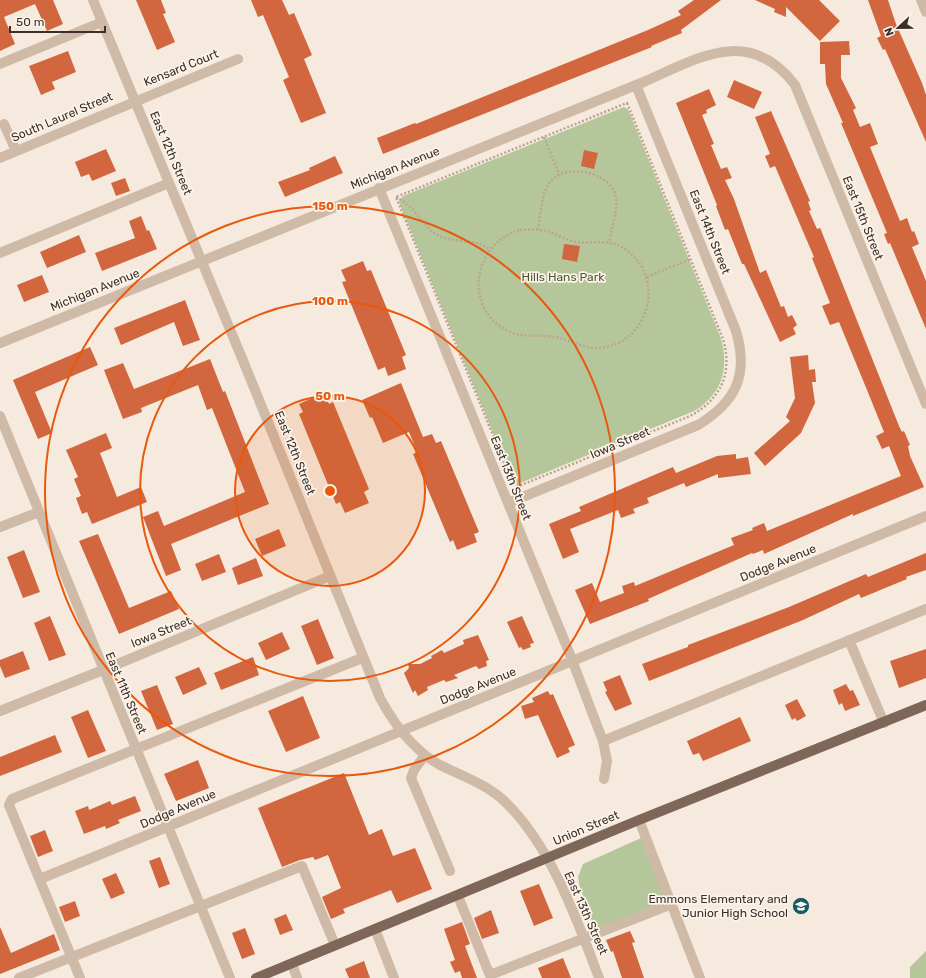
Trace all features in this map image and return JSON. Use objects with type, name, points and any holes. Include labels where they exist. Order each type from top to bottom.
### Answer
[{"type":"main road","name":"Union Street","points":[[256,978],[458,896],[639,820],[926,705]]},
{"type":"street","name":"East 12th Street","points":[[93,0],[202,260],[362,658],[380,698],[402,731],[426,755],[438,764],[478,783],[500,798],[512,809],[547,858]]},
{"type":"street","points":[[921,0],[926,12]]},
{"type":"street","points":[[0,64],[102,22]]},
{"type":"street","name":"Michigan Avenue","points":[[0,343],[636,85],[689,62],[720,51],[733,50],[759,56]]},
{"type":"street","name":"East 15th Street","points":[[759,56],[780,68],[795,85],[926,404]]},
{"type":"street","name":"Kensard Court","points":[[135,101],[238,59]]},
{"type":"street","name":"East 14th Street","points":[[636,85],[736,331],[741,347],[742,363],[733,392]]},
{"type":"street","name":"South Laurel Street","points":[[0,158],[135,101]]},
{"type":"street","points":[[4,124],[16,151]]},
{"type":"street","points":[[0,253],[169,183]]},
{"type":"street","name":"East 13th Street","points":[[379,188],[604,741],[607,761],[604,779]]},
{"type":"street","name":"Iowa Street","points":[[508,503],[698,425],[726,405],[733,392]]},
{"type":"street","name":"East 11th Street","points":[[0,416],[230,978]]},
{"type":"street","points":[[0,527],[39,512]]},
{"type":"street","name":"Dodge Avenue","points":[[40,880],[926,516]]},
{"type":"street","name":"Iowa Street","points":[[0,711],[330,576]]},
{"type":"street","points":[[604,741],[926,609]]},
{"type":"street","points":[[850,640],[884,723]]},
{"type":"street","points":[[80,978],[9,806],[12,799],[362,658]]},
{"type":"street","points":[[426,755],[414,770],[411,778],[450,871]]},
{"type":"street","points":[[639,820],[700,978]]},
{"type":"street","name":"East 13th Street","points":[[547,858],[584,938],[599,978]]},
{"type":"street","points":[[19,978],[72,958],[200,905],[302,866],[335,945]]},
{"type":"street","points":[[458,896],[491,977],[584,938],[672,904]]},
{"type":"street","points":[[375,929],[394,978]]},
{"type":"street","points":[[292,964],[297,978]]},
{"type":"path","points":[[627,103],[691,259],[726,350],[726,370],[720,390],[705,406],[690,416],[519,486],[515,485],[512,482],[395,196],[627,103]]},
{"type":"path","points":[[544,137],[559,174]]},
{"type":"path","points":[[538,230],[546,188],[553,178],[559,174],[587,172],[607,181],[611,186],[617,201],[609,243]]},
{"type":"path","points":[[395,196],[411,207],[428,229],[438,235],[452,240],[480,244],[489,249]]},
{"type":"path","points":[[520,230],[538,230],[574,241],[599,241],[609,243],[622,247],[638,260],[647,277],[650,297],[646,316],[636,330],[621,342],[608,347],[592,348],[572,343],[557,337],[526,337],[506,330],[499,325],[490,317],[484,307],[480,294],[480,270],[489,249],[506,234],[520,230]]},
{"type":"path","points":[[647,277],[691,259]]},
{"type":"green space","name":"Hills Hans Park","points":[[624,107],[628,109],[720,336],[724,358],[722,378],[718,388],[712,396],[694,411],[518,484],[513,482],[399,202],[403,196]]},
{"type":"green space","points":[[641,838],[666,902],[595,931],[579,884],[578,877],[583,864]]},
{"type":"green space","points":[[926,951],[926,978],[910,978],[910,967]]},
{"type":"building","points":[[0,0],[53,0],[63,24],[47,31],[35,4],[4,17],[15,44],[0,51]]},
{"type":"building","points":[[136,0],[161,0],[166,13],[163,14],[175,42],[157,50]]},
{"type":"building","points":[[251,0],[282,0],[289,15],[294,13],[312,55],[304,59],[326,113],[301,123],[283,80],[289,77],[263,15],[258,17]]},
{"type":"building","points":[[694,0],[721,0],[681,30],[682,33],[651,46],[652,47],[383,154],[377,138],[415,123],[416,124],[648,30],[681,15],[678,11]]},
{"type":"building","points":[[755,0],[819,0],[840,21],[820,41],[786,7],[786,17],[774,12],[775,9]]},
{"type":"building","points":[[868,0],[888,0],[896,24],[922,83],[926,95],[926,142],[885,49],[883,50],[877,38],[881,36]]},
{"type":"building","points":[[849,41],[850,55],[841,55],[841,78],[856,108],[853,110],[860,127],[870,123],[878,144],[870,147],[900,221],[907,218],[912,232],[914,231],[919,244],[912,247],[926,281],[926,329],[890,243],[888,244],[884,234],[887,233],[826,84],[825,64],[820,64],[820,42]]},
{"type":"building","points":[[68,51],[76,72],[52,82],[55,89],[41,95],[29,66]]},
{"type":"building","points":[[734,80],[762,92],[754,109],[727,97]]},
{"type":"building","points":[[709,89],[716,105],[706,110],[707,113],[702,115],[714,144],[711,145],[721,169],[727,167],[732,178],[725,180],[734,199],[760,273],[766,270],[781,307],[784,306],[788,317],[792,315],[797,325],[793,328],[796,334],[780,342],[744,264],[742,264],[728,229],[725,230],[716,206],[717,205],[676,103]]},
{"type":"building","points":[[771,111],[810,201],[808,202],[811,210],[809,211],[817,229],[820,228],[821,230],[899,426],[902,432],[904,431],[910,445],[908,446],[910,456],[924,487],[853,516],[853,514],[764,554],[763,550],[753,554],[752,553],[648,599],[649,601],[590,624],[575,590],[592,583],[600,602],[624,593],[622,586],[634,582],[635,586],[734,545],[731,538],[753,530],[752,528],[764,523],[767,531],[901,476],[889,446],[882,449],[876,436],[884,432],[839,322],[830,325],[822,306],[830,303],[812,258],[814,257],[775,166],[770,168],[765,156],[770,154],[755,117]]},
{"type":"building","points":[[106,149],[116,171],[92,181],[89,174],[81,177],[75,162]]},
{"type":"building","points":[[584,150],[598,153],[594,169],[581,166]]},
{"type":"building","points":[[335,156],[343,173],[285,197],[278,182],[310,170],[309,168]]},
{"type":"building","points":[[125,178],[130,191],[116,196],[111,183]]},
{"type":"building","points":[[141,216],[157,249],[102,271],[95,253],[135,238],[129,221]]},
{"type":"building","points":[[79,235],[86,252],[47,268],[40,252]]},
{"type":"building","points":[[564,244],[580,246],[577,262],[562,259]]},
{"type":"building","points":[[363,261],[367,271],[371,270],[406,355],[402,357],[406,369],[388,376],[385,367],[378,370],[342,282],[346,281],[341,270]]},
{"type":"building","points":[[42,275],[49,292],[24,302],[17,285]]},
{"type":"building","points":[[185,300],[200,340],[183,346],[174,322],[121,345],[114,328]]},
{"type":"building","points":[[90,347],[98,365],[35,392],[52,433],[38,439],[13,380]]},
{"type":"building","points":[[808,355],[809,370],[815,369],[816,382],[812,382],[815,403],[801,433],[765,466],[754,453],[790,421],[786,417],[795,398],[790,357]]},
{"type":"building","points":[[210,359],[223,392],[225,391],[269,504],[171,544],[181,570],[166,576],[143,517],[158,511],[164,526],[245,492],[212,408],[207,410],[198,385],[141,408],[142,412],[123,419],[104,370],[123,363],[134,389]]},
{"type":"building","points":[[401,383],[423,437],[432,434],[436,443],[441,441],[479,532],[474,534],[477,542],[457,550],[453,540],[450,542],[413,454],[417,452],[409,432],[383,443],[372,417],[370,418],[362,400]]},
{"type":"building","points":[[324,393],[329,404],[333,402],[369,489],[364,492],[369,503],[345,513],[340,502],[336,504],[299,414],[303,412],[299,404]]},
{"type":"building","points":[[106,433],[112,448],[100,453],[117,497],[141,487],[147,502],[92,524],[87,512],[82,514],[76,498],[81,496],[74,479],[78,477],[66,450]]},
{"type":"building","points":[[736,454],[736,459],[748,457],[751,474],[718,478],[718,474],[686,487],[684,483],[647,498],[649,503],[633,509],[635,513],[621,518],[618,510],[570,529],[579,552],[563,559],[549,524],[581,511],[579,507],[673,467],[676,473],[717,456]]},
{"type":"building","points":[[279,529],[286,546],[262,556],[255,539]]},
{"type":"building","points":[[98,534],[129,608],[171,591],[179,609],[119,634],[79,541]]},
{"type":"building","points":[[24,550],[40,592],[23,598],[7,557]]},
{"type":"building","points":[[926,553],[926,570],[906,577],[907,579],[861,598],[859,594],[803,620],[649,681],[642,664],[789,607],[866,574],[868,577]]},
{"type":"building","points":[[219,554],[226,572],[202,581],[195,564]]},
{"type":"building","points":[[256,558],[263,576],[238,585],[232,568]]},
{"type":"building","points":[[50,616],[66,655],[49,661],[34,623]]},
{"type":"building","points":[[522,616],[534,643],[530,644],[531,647],[523,650],[521,647],[519,648],[507,622]]},
{"type":"building","points":[[318,619],[334,658],[317,665],[301,626]]},
{"type":"building","points":[[282,632],[290,649],[266,660],[258,643]]},
{"type":"building","points":[[478,635],[489,660],[486,661],[487,666],[479,669],[476,666],[454,675],[458,678],[446,682],[444,680],[427,687],[428,690],[418,696],[415,690],[413,693],[404,673],[409,668],[408,664],[420,664],[432,658],[431,656],[442,650],[444,653],[464,644],[463,640]]},
{"type":"building","points":[[926,649],[926,678],[899,688],[890,661]]},
{"type":"building","points":[[23,651],[30,669],[5,678],[0,666],[0,660]]},
{"type":"building","points":[[253,657],[259,675],[221,690],[214,673]]},
{"type":"building","points":[[199,667],[207,684],[183,695],[175,677]]},
{"type":"building","points":[[620,675],[632,704],[615,711],[605,692],[607,691],[603,682]]},
{"type":"building","points":[[846,684],[850,691],[853,690],[860,705],[845,711],[842,703],[839,705],[833,690]]},
{"type":"building","points":[[157,685],[173,724],[157,730],[141,691]]},
{"type":"building","points":[[548,691],[550,695],[553,694],[575,745],[568,748],[570,752],[557,758],[538,715],[525,719],[521,706],[534,702],[532,698]]},
{"type":"building","points":[[303,696],[320,738],[286,752],[268,711]]},
{"type":"building","points":[[797,699],[806,716],[797,721],[795,718],[792,720],[785,705]]},
{"type":"building","points":[[88,710],[106,751],[88,758],[71,717]]},
{"type":"building","points":[[740,717],[751,741],[703,761],[699,753],[693,755],[687,741]]},
{"type":"building","points":[[55,735],[62,752],[0,776],[0,757]]},
{"type":"building","points":[[198,760],[209,788],[176,801],[164,774]]},
{"type":"building","points":[[344,773],[369,835],[382,829],[393,856],[415,848],[432,889],[397,903],[391,890],[343,909],[345,913],[331,919],[322,897],[341,888],[328,855],[315,860],[313,857],[300,860],[282,867],[258,808]]},
{"type":"building","points":[[135,796],[141,811],[118,820],[120,823],[106,829],[105,826],[84,834],[75,811],[88,806],[89,810],[110,801],[112,805]]},
{"type":"building","points":[[45,830],[53,851],[38,857],[30,836]]},
{"type":"building","points":[[160,857],[170,884],[159,888],[149,861]]},
{"type":"building","points":[[116,873],[125,893],[111,899],[102,879]]},
{"type":"building","points":[[539,884],[553,918],[534,926],[520,891]]},
{"type":"building","points":[[75,901],[80,916],[65,922],[59,907]]},
{"type":"building","points":[[491,910],[499,933],[482,939],[474,918]]},
{"type":"building","points":[[286,914],[293,930],[280,935],[274,919]]},
{"type":"building","points":[[462,922],[470,944],[465,946],[477,978],[462,978],[460,971],[455,973],[450,962],[455,960],[444,929]]},
{"type":"building","points":[[0,927],[11,953],[54,934],[60,950],[0,974]]},
{"type":"building","points":[[245,928],[255,954],[242,959],[232,933]]},
{"type":"building","points":[[630,931],[635,942],[632,943],[644,978],[622,978],[613,951],[611,952],[606,940]]},
{"type":"building","points":[[563,958],[571,978],[542,978],[538,968]]},
{"type":"building","points":[[364,961],[370,978],[349,978],[345,969]]},
{"type":"place","name":"Emmons Elementary and Junior High School","points":[[801,906]]}]
